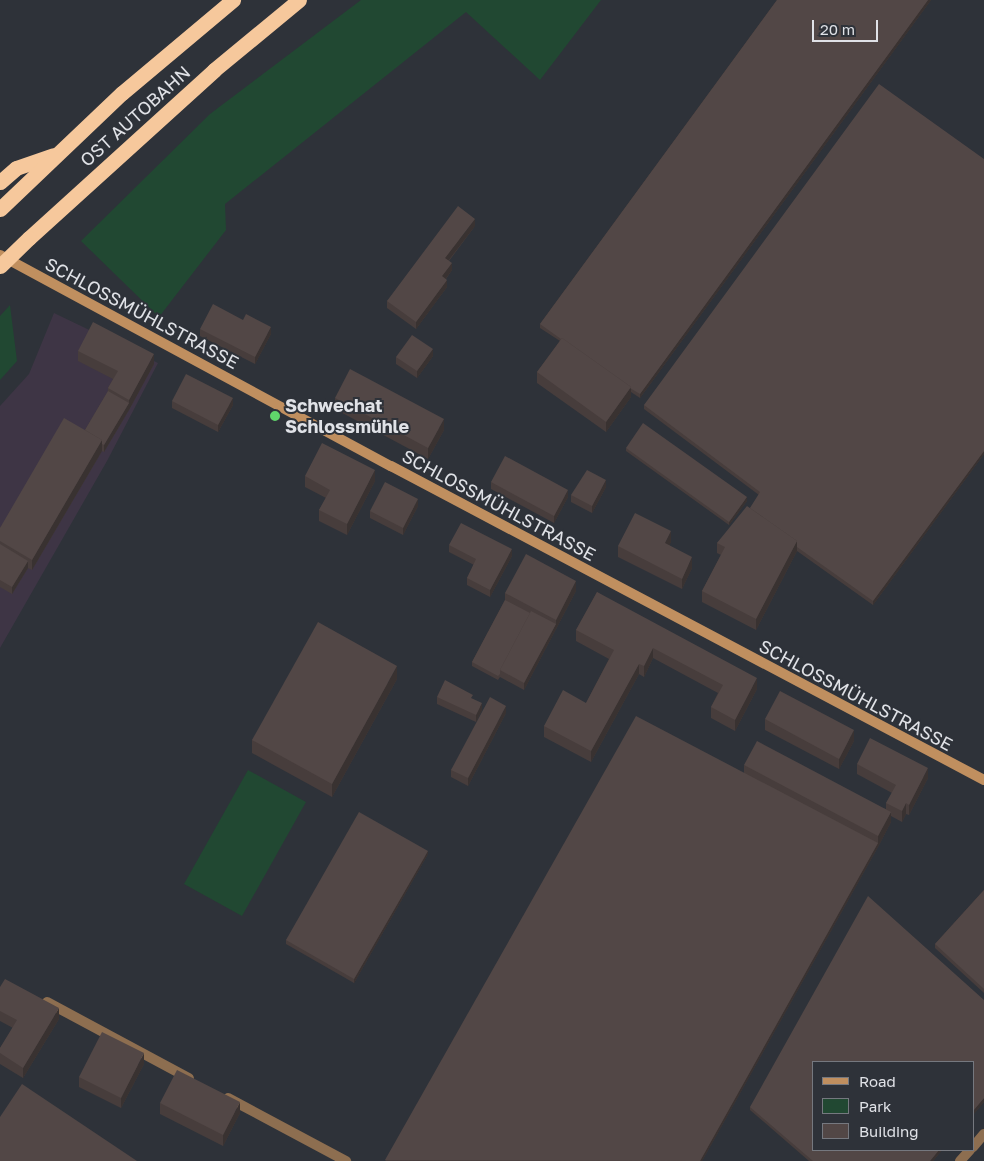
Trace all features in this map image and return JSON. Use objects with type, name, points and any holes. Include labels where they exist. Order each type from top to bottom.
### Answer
[{"type":"highway","name":"OST AUTOBAHN","points":[[0,209],[122,93],[233,0]]},
{"type":"highway","name":"OST AUTOBAHN","points":[[0,266],[200,83],[299,0]]},
{"type":"highway","points":[[0,182],[16,168],[59,152]]},
{"type":"street","name":"SCHLOSSMÜHLSTRASSE","points":[[0,255],[400,471],[984,780]]},
{"type":"street","points":[[34,995],[199,1083]]},
{"type":"street","points":[[216,1092],[346,1161]]},
{"type":"street","points":[[974,1146],[984,1134]]},
{"type":"street","points":[[960,1161],[969,1151]]},
{"type":"shaded area","points":[[54,313],[158,363],[107,461],[0,648],[0,406],[29,374]]},
{"type":"green space","points":[[361,0],[601,0],[540,80],[466,12],[225,204],[226,230],[159,317],[81,241],[210,114]]},
{"type":"green space","points":[[10,305],[17,361],[0,380],[0,316]]},
{"type":"green space","points":[[248,770],[306,802],[242,916],[184,884]]},
{"type":"building","points":[[777,0],[928,0],[640,394],[540,324]]},
{"type":"building","points":[[879,84],[984,159],[984,451],[873,601],[797,547],[797,541],[750,508],[760,492],[644,405]]},
{"type":"building","points":[[458,206],[475,219],[445,258],[452,263],[442,276],[447,280],[416,322],[387,301]]},
{"type":"building","points":[[213,304],[243,320],[246,314],[271,327],[255,357],[200,329]]},
{"type":"building","points":[[93,322],[154,354],[129,400],[108,388],[118,371],[78,351]]},
{"type":"building","points":[[412,335],[433,349],[417,371],[396,357]]},
{"type":"building","points":[[562,338],[631,387],[606,422],[537,372]]},
{"type":"building","points":[[350,369],[444,419],[428,448],[335,398]]},
{"type":"building","points":[[186,374],[233,398],[218,425],[172,401]]},
{"type":"building","points":[[108,391],[129,403],[104,445],[102,440],[85,430]]},
{"type":"building","points":[[64,418],[102,440],[32,560],[0,541],[0,528]]},
{"type":"building","points":[[643,423],[747,497],[729,522],[626,448]]},
{"type":"building","points":[[322,443],[375,470],[347,524],[319,510],[330,490],[305,476]]},
{"type":"building","points":[[505,456],[568,490],[554,516],[491,482]]},
{"type":"building","points":[[587,470],[606,480],[592,506],[571,495]]},
{"type":"building","points":[[385,482],[418,499],[403,528],[370,511]]},
{"type":"building","points":[[747,506],[797,541],[756,619],[702,591],[725,547],[717,543]]},
{"type":"building","points":[[635,513],[671,531],[665,543],[692,557],[682,579],[618,546]]},
{"type":"building","points":[[461,523],[512,549],[490,590],[467,578],[476,559],[449,545]]},
{"type":"building","points":[[0,544],[28,561],[12,587],[0,580]]},
{"type":"building","points":[[526,554],[576,581],[556,620],[505,593]]},
{"type":"building","points":[[597,592],[757,678],[735,720],[711,707],[723,685],[653,648],[644,666],[639,664],[591,751],[544,726],[563,690],[586,703],[614,650],[576,630]]},
{"type":"building","points":[[505,600],[530,613],[498,676],[472,662]]},
{"type":"building","points":[[531,611],[556,624],[524,683],[500,670]]},
{"type":"building","points":[[318,622],[397,666],[332,784],[252,740]]},
{"type":"building","points":[[445,680],[473,695],[471,698],[482,703],[476,715],[437,697]]},
{"type":"building","points":[[780,691],[854,730],[839,759],[765,719]]},
{"type":"building","points":[[490,697],[506,706],[468,778],[451,770]]},
{"type":"building","points":[[636,716],[878,843],[700,1161],[385,1160]]},
{"type":"building","points":[[870,738],[928,768],[909,805],[906,803],[902,811],[886,803],[896,785],[857,764]]},
{"type":"building","points":[[757,741],[891,812],[878,836],[744,765]]},
{"type":"building","points":[[359,812],[428,851],[354,979],[286,940]]},
{"type":"building","points":[[984,890],[984,989],[935,944]]},
{"type":"building","points":[[868,896],[984,1000],[984,1098],[974,1110],[974,1061],[812,1061],[812,1151],[938,1151],[930,1161],[813,1161],[750,1107]]},
{"type":"building","points":[[5,979],[59,1008],[23,1068],[0,1053],[0,1048],[17,1020],[0,1011],[0,987]]},
{"type":"building","points":[[102,1032],[144,1053],[121,1098],[79,1077]]},
{"type":"building","points":[[177,1070],[240,1102],[223,1135],[160,1103]]},
{"type":"building","points":[[22,1084],[137,1161],[0,1161],[0,1117]]},
{"type":"place","name":"Schwechat Schlossmühle","points":[[275,416]]}]
